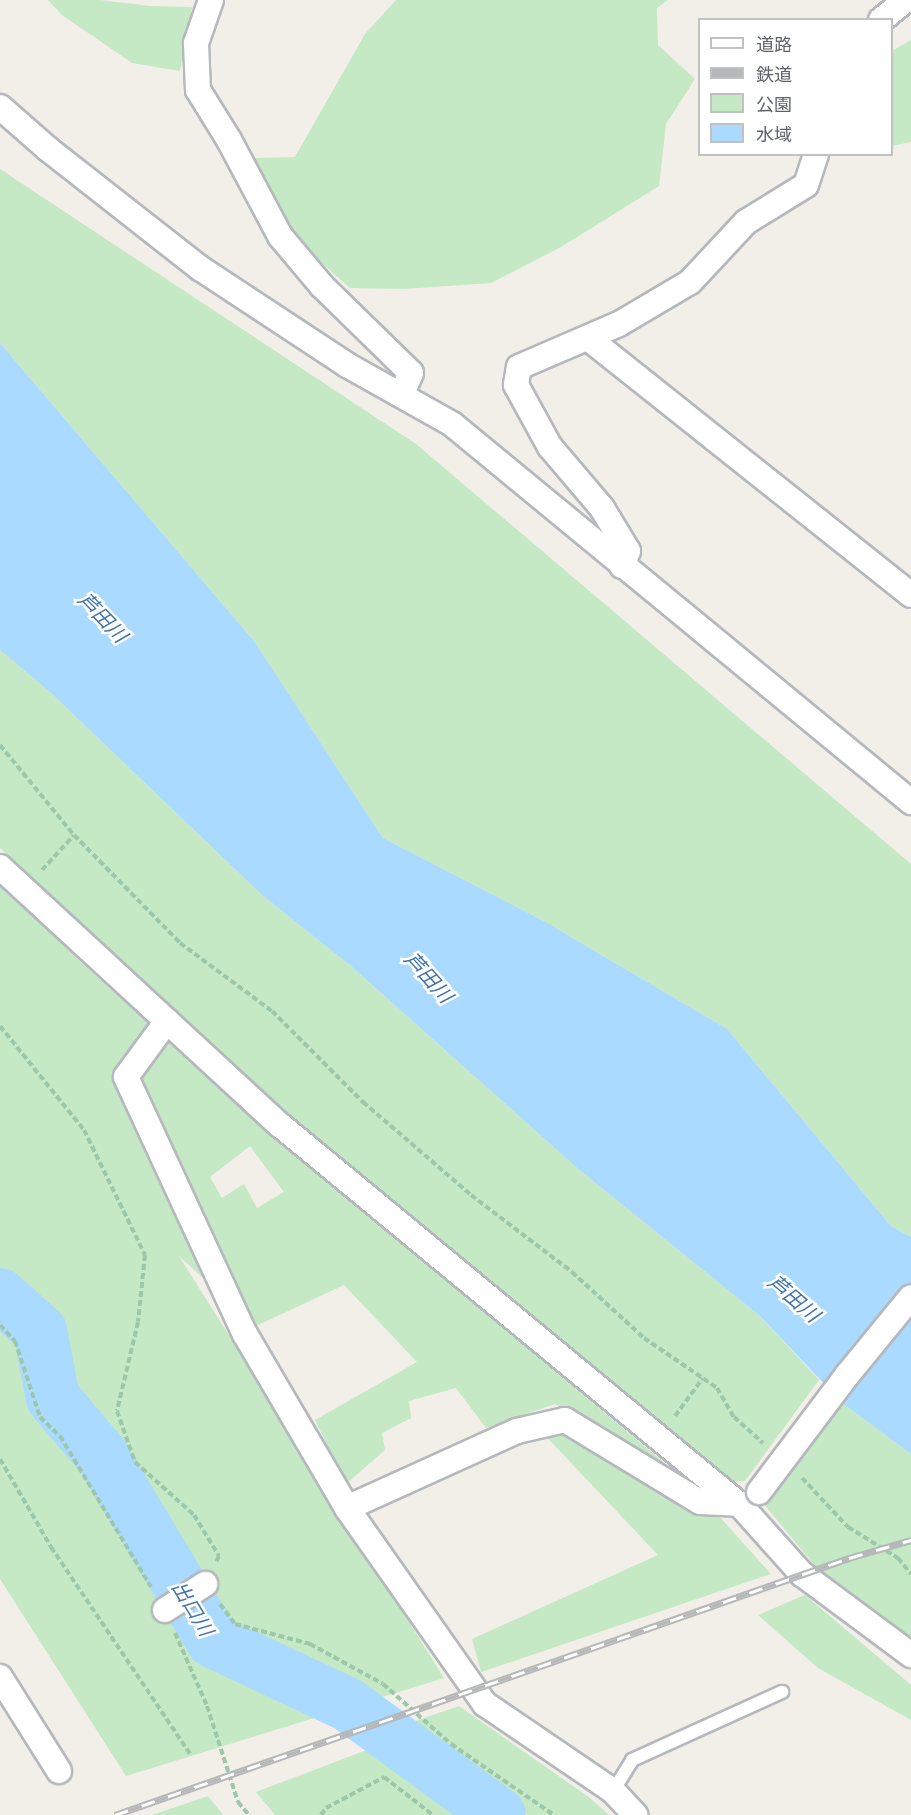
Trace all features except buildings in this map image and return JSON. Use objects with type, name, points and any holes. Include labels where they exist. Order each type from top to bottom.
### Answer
[{"type":"street","points":[[211,0],[196,43],[198,90],[229,140],[280,236],[322,286],[411,373],[401,395]]},
{"type":"street","points":[[884,18],[906,0]]},
{"type":"street","points":[[0,106],[48,149],[200,268],[347,365],[452,424],[911,802]]},
{"type":"street","points":[[622,566],[627,551],[602,508],[550,447],[516,385],[519,367],[619,324],[690,282],[746,222],[806,185],[815,156]]},
{"type":"street","points":[[588,338],[911,595]]},
{"type":"street","points":[[0,867],[280,1125],[659,1438],[749,1498],[802,1575],[911,1655]]},
{"type":"street","points":[[167,1021],[126,1077],[245,1334],[348,1508],[484,1704],[613,1791],[635,1815]]},
{"type":"street","points":[[348,1508],[517,1431],[565,1420],[700,1502],[749,1498],[911,1297]]},
{"type":"street","points":[[165,1610],[205,1584]]},
{"type":"street","points":[[0,1677],[59,1771]]},
{"type":"lane","points":[[613,1791],[632,1760],[782,1692]]},
{"type":"path","points":[[0,745],[74,835],[180,943],[272,1011],[363,1102],[443,1171],[572,1272],[644,1338],[717,1388],[734,1417],[766,1445]]},
{"type":"path","points":[[24,890],[74,835]]},
{"type":"path","points":[[0,1026],[84,1130],[145,1255],[138,1322],[117,1411],[135,1462],[194,1515],[219,1557],[205,1584],[235,1624],[310,1644],[383,1684],[451,1744],[554,1815]]},
{"type":"path","points":[[0,1325],[15,1341],[40,1417],[60,1436],[165,1610],[207,1706],[238,1802],[249,1815]]},
{"type":"path","points":[[659,1438],[703,1378]]},
{"type":"path","points":[[0,1459],[51,1547],[190,1754]]},
{"type":"path","points":[[797,1473],[848,1527],[898,1558],[911,1574]]},
{"type":"path","points":[[321,1815],[326,1808],[384,1777],[433,1815]]},
{"type":"green space","points":[[48,0],[100,0],[150,6],[192,7],[180,71],[132,63],[62,15]]},
{"type":"green space","points":[[396,0],[668,0],[657,8],[658,45],[695,79],[666,124],[659,186],[561,247],[491,283],[404,289],[350,288],[302,245],[251,158],[295,157],[365,34]]},
{"type":"green space","points":[[911,40],[911,142],[893,146],[893,50]]},
{"type":"green space","points":[[0,169],[416,444],[911,864],[911,1237],[891,1226],[727,1029],[544,921],[383,838],[254,641],[0,343]]},
{"type":"green space","points":[[0,650],[50,692],[263,896],[351,966],[577,1168],[760,1316],[819,1380],[745,1481],[727,1481],[350,1171],[0,848]]},
{"type":"green space","points":[[0,882],[72,954],[249,1116],[684,1479],[555,1404],[486,1428],[456,1388],[409,1401],[411,1418],[382,1433],[385,1450],[346,1484],[315,1420],[417,1362],[344,1285],[256,1326],[179,1256],[444,1678],[126,1776],[0,1579]],"holes":[[[250,1146],[284,1192],[257,1208],[244,1184],[222,1198],[210,1177]]]},
{"type":"green space","points":[[842,1403],[911,1454],[911,1642],[826,1579],[762,1502]]},
{"type":"green space","points":[[541,1431],[569,1433],[718,1515],[771,1574],[481,1672],[472,1639],[658,1555]]},
{"type":"green space","points":[[805,1595],[911,1685],[911,1720],[818,1668],[758,1615]]},
{"type":"green space","points":[[459,1706],[590,1798],[609,1815],[528,1815],[398,1727]]},
{"type":"green space","points":[[380,1745],[476,1815],[275,1815],[256,1792]]},
{"type":"green space","points":[[208,1796],[223,1815],[152,1815]]},
{"type":"water","name":"芦田川","points":[[0,343],[254,641],[383,838],[544,921],[727,1029],[891,1226],[911,1237],[911,1454],[842,1403],[760,1316],[577,1168],[351,966],[263,896],[50,692],[0,650]]},
{"type":"waterway","name":"出口川","points":[[0,1295],[40,1331],[53,1398],[102,1456],[213,1641],[347,1704],[499,1815]]},
{"type":"railway","points":[[115,1815],[849,1558],[911,1540]]}]
